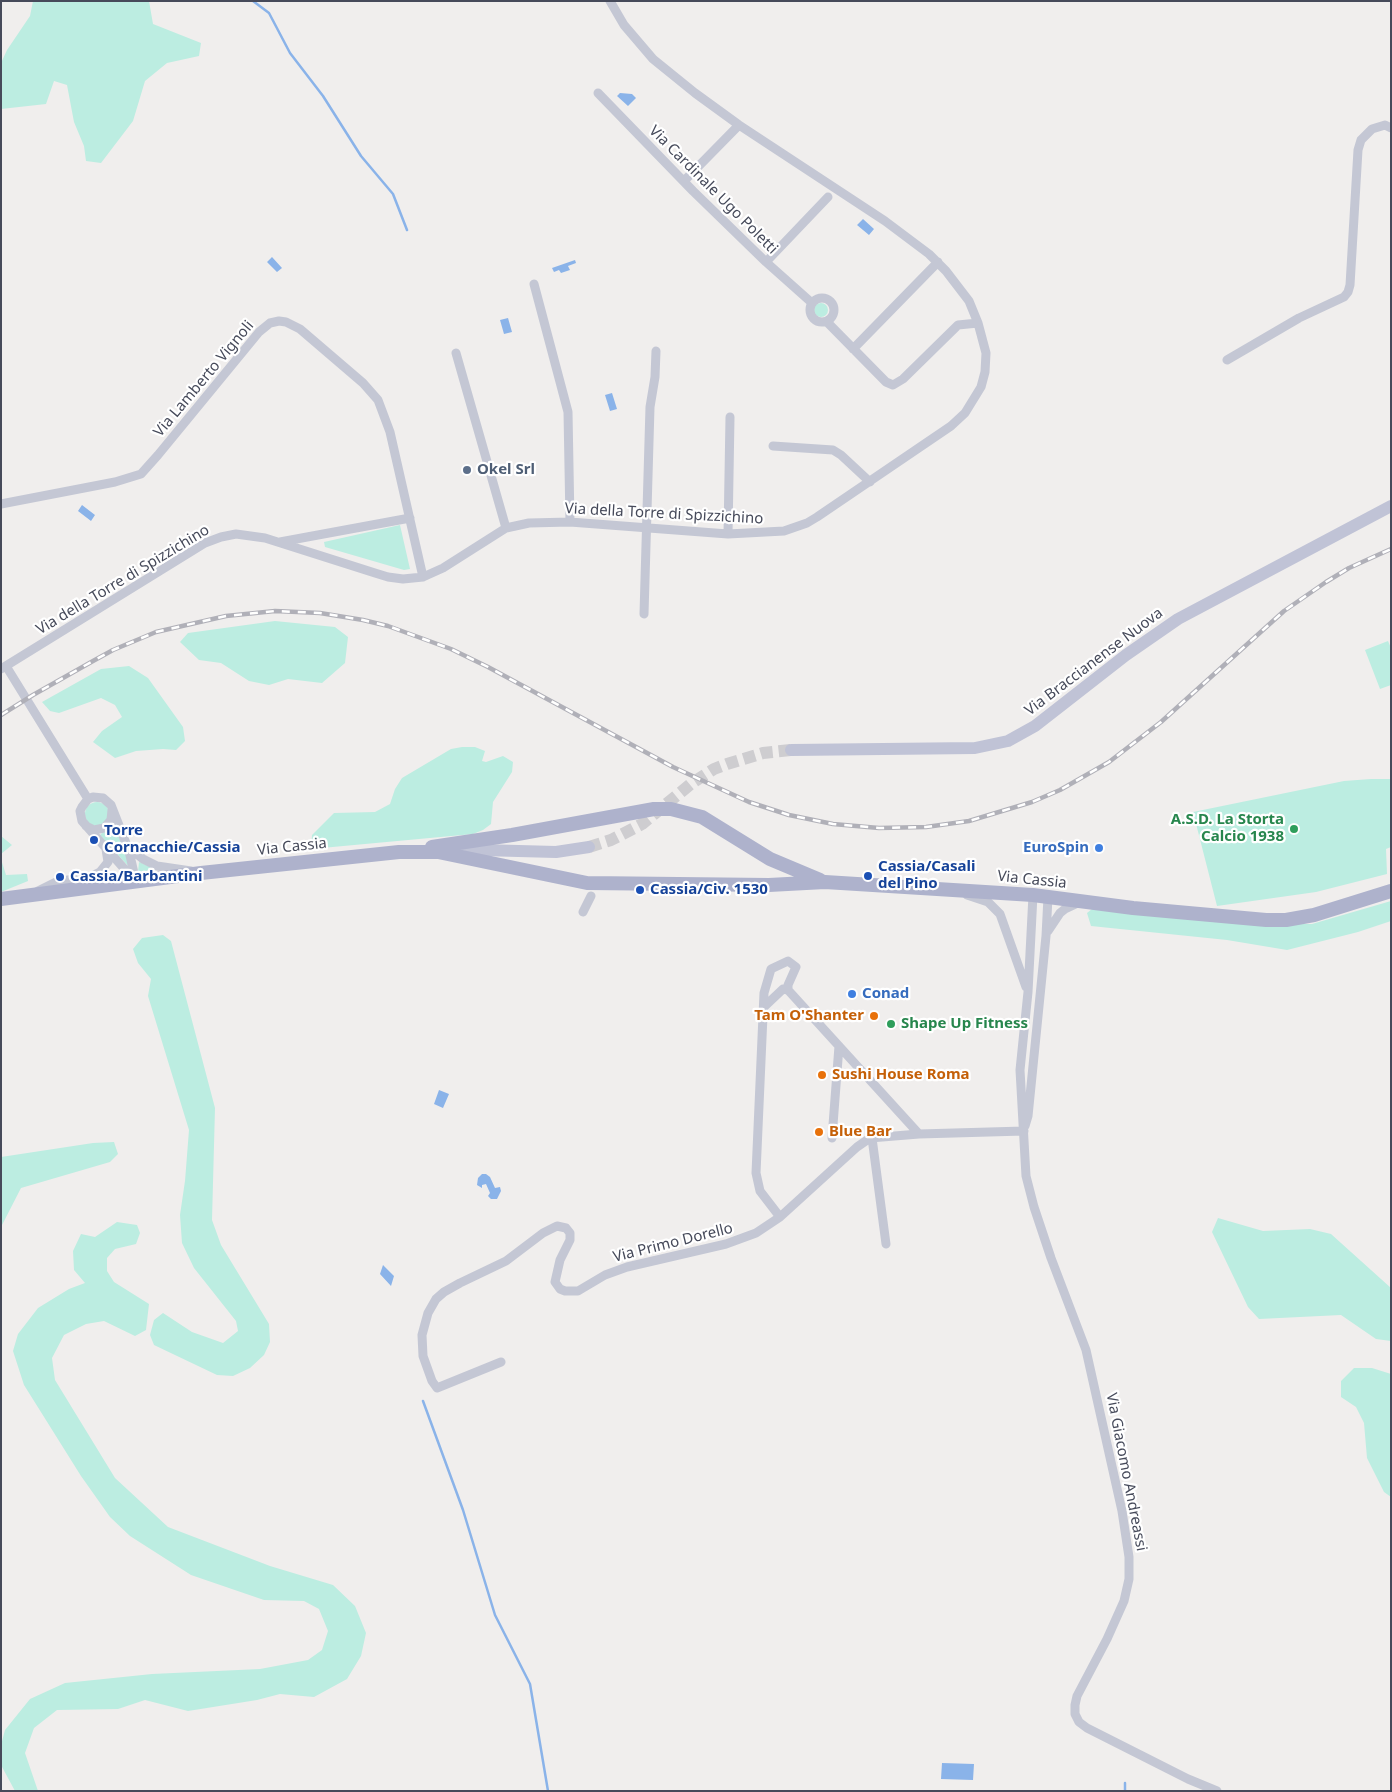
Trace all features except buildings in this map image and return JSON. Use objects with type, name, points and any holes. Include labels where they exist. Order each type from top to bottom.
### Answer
[{"type":"main road","name":"Via Braccianense Nuova","points":[[791,750],[968,748],[984,747],[1008,740],[1035,726],[1126,655],[1178,620],[1391,506]]},
{"type":"main road","points":[[398,852],[512,835],[654,809],[671,809],[702,818],[770,859],[825,882]]},
{"type":"main road","points":[[438,852],[480,850],[556,852],[590,847]]},
{"type":"main road","name":"Via Cassia","points":[[1,899],[201,873],[398,852],[438,852],[587,883],[770,885],[825,882],[1033,895],[1235,918],[1275,920],[1314,915],[1391,891]]},
{"type":"street","name":"Via della Torre di Spizzichino","points":[[4,667],[213,540],[229,535],[265,538],[388,577],[403,579],[423,577],[452,564],[506,528],[529,523],[570,522],[728,534],[772,532],[795,528],[817,517],[870,482],[951,426],[970,408],[981,387],[986,366],[985,346],[969,301],[938,262],[885,221],[739,125],[695,93],[653,59],[624,25],[610,1]]},
{"type":"street","name":"Via Cardinale Ugo Poletti","points":[[598,94],[766,262],[812,303],[809,310],[812,318],[819,322],[827,322],[886,382],[893,385],[903,379],[958,326],[978,323]]},
{"type":"street","points":[[684,181],[739,125]]},
{"type":"street","points":[[1227,360],[1299,318],[1344,297],[1348,292],[1360,140],[1372,129],[1385,125],[1391,128]]},
{"type":"street","points":[[766,262],[828,197]]},
{"type":"street","points":[[853,349],[938,262]]},
{"type":"street","points":[[534,284],[568,412],[570,522]]},
{"type":"street","points":[[812,303],[819,298],[830,301],[834,312],[827,322]]},
{"type":"street","name":"Via Lamberto Vignoli","points":[[1,504],[116,482],[141,474],[259,332],[270,323],[279,321],[290,323],[300,329],[363,383],[378,400],[390,432],[423,577]]},
{"type":"street","points":[[644,614],[650,407],[655,377],[656,351]]},
{"type":"street","points":[[456,353],[506,528]]},
{"type":"street","points":[[728,534],[730,417]]},
{"type":"street","points":[[773,446],[832,450],[870,482]]},
{"type":"street","points":[[279,542],[410,518]]},
{"type":"street","points":[[4,667],[88,799]]},
{"type":"street","points":[[93,797],[103,798],[111,805],[128,846],[136,882],[85,825],[80,816],[80,811],[88,799],[93,797]]},
{"type":"street","points":[[85,825],[94,830],[104,828],[111,820],[112,810]]},
{"type":"street","points":[[34,894],[56,882],[92,876],[100,872],[106,866],[108,860],[107,852],[103,845]]},
{"type":"street","points":[[128,846],[143,860],[157,866],[180,868],[201,873]]},
{"type":"street","name":"Via Giacomo Andreassi","points":[[945,889],[984,900],[995,907],[1002,918],[1028,992]]},
{"type":"street","name":"Via Giacomo Andreassi","points":[[1033,895],[1028,992],[1020,1070],[1022,1121],[1028,1186],[1051,1258],[1086,1350],[1129,1548],[1129,1580],[1124,1601],[1112,1630],[1077,1696],[1075,1705],[1076,1717],[1078,1722],[1087,1728],[1188,1779],[1217,1791]]},
{"type":"street","points":[[582,912],[591,896]]},
{"type":"street","name":"Via Giacomo Andreassi","points":[[1024,1131],[1028,1116],[1046,936],[1048,897]]},
{"type":"street","name":"Via Giacomo Andreassi","points":[[1046,936],[1060,913],[1082,901]]},
{"type":"street","points":[[1015,955],[1043,957]]},
{"type":"street","points":[[780,1218],[760,1191],[756,1173],[765,1006],[764,993],[771,969],[788,961],[796,966],[788,985],[788,990],[919,1134]]},
{"type":"street","points":[[765,1006],[783,990],[788,990]]},
{"type":"street","points":[[832,1138],[840,1046]]},
{"type":"street","points":[[1014,1132],[1022,1121]]},
{"type":"street","name":"Via Primo Dorello","points":[[501,1362],[437,1388],[423,1356],[422,1335],[428,1313],[436,1299],[444,1292],[506,1261],[543,1232],[556,1226],[566,1228],[570,1240],[560,1260],[555,1282],[565,1291],[578,1291],[605,1275],[627,1267],[742,1239],[756,1233],[780,1218],[857,1147],[872,1138],[919,1134],[1024,1131]]},
{"type":"street","points":[[872,1138],[886,1244]]},
{"type":"green space","points":[[33,1],[149,1],[153,24],[201,43],[199,56],[167,63],[145,81],[133,121],[101,163],[86,161],[84,146],[74,122],[67,85],[54,81],[46,104],[1,109],[1,63],[7,50],[30,16]]},
{"type":"green space","points":[[821,303],[826,305],[828,310],[826,315],[821,317],[816,315],[814,310],[816,305]]},
{"type":"green space","points":[[400,525],[410,569],[404,570],[325,547],[324,542]]},
{"type":"green space","points":[[275,621],[335,627],[348,637],[345,663],[322,683],[288,679],[269,685],[249,681],[221,663],[199,660],[180,642],[188,633]]},
{"type":"green space","points":[[1388,641],[1391,648],[1391,685],[1380,689],[1365,650]]},
{"type":"green space","points":[[129,666],[148,678],[183,727],[185,741],[176,750],[136,751],[115,758],[93,742],[102,731],[122,717],[115,705],[101,698],[59,713],[50,711],[42,702],[101,669]]},
{"type":"green space","points":[[475,747],[485,751],[482,761],[486,762],[503,756],[513,762],[512,772],[493,802],[491,824],[483,830],[473,834],[311,849],[312,835],[334,813],[375,812],[390,804],[395,789],[402,778],[451,749]]},
{"type":"green space","name":"A.S.D. La Storta Calcio 1938","points":[[1391,779],[1391,847],[1386,849],[1387,874],[1316,892],[1217,906],[1193,812],[1344,781]]},
{"type":"green space","points":[[97,802],[105,806],[109,814],[105,822],[97,826],[89,822],[85,814],[89,806]]},
{"type":"green space","points":[[113,822],[130,864],[129,867],[100,835]]},
{"type":"green space","points":[[1,836],[12,845],[1,854]]},
{"type":"green space","points":[[1,859],[6,875],[27,874],[28,881],[1,892]]},
{"type":"green space","points":[[139,862],[153,868],[153,870],[138,872]]},
{"type":"green space","points":[[1391,901],[1391,921],[1358,932],[1287,950],[1227,940],[1091,926],[1087,913],[1097,905],[1286,924],[1312,924]]},
{"type":"green space","points":[[163,935],[171,941],[215,1108],[212,1220],[221,1245],[269,1324],[270,1342],[264,1355],[250,1368],[233,1376],[217,1375],[154,1345],[150,1335],[154,1320],[163,1313],[192,1332],[223,1343],[238,1331],[236,1321],[194,1268],[182,1243],[180,1215],[189,1130],[148,996],[151,979],[138,963],[133,949],[142,938]]},
{"type":"green space","points":[[114,1142],[118,1154],[110,1162],[21,1188],[1,1227],[1,1157],[93,1143]]},
{"type":"green space","points":[[1218,1218],[1263,1231],[1310,1229],[1331,1234],[1391,1288],[1391,1341],[1376,1339],[1341,1315],[1259,1319],[1248,1307],[1212,1232]]},
{"type":"green space","points":[[117,1222],[137,1225],[140,1233],[136,1244],[115,1249],[107,1258],[107,1271],[114,1282],[149,1304],[146,1330],[135,1336],[104,1321],[86,1324],[64,1335],[52,1358],[55,1380],[115,1478],[168,1527],[270,1566],[333,1585],[355,1606],[366,1633],[361,1656],[347,1679],[314,1697],[280,1694],[257,1700],[188,1711],[145,1700],[118,1709],[57,1710],[34,1728],[25,1753],[38,1791],[15,1791],[1,1765],[1,1745],[5,1730],[30,1699],[65,1683],[152,1674],[260,1669],[308,1660],[322,1650],[328,1631],[319,1609],[304,1601],[264,1600],[191,1575],[130,1536],[110,1517],[81,1476],[24,1385],[13,1351],[18,1334],[38,1308],[69,1289],[85,1283],[74,1270],[73,1251],[81,1234],[95,1237]]},
{"type":"green space","points":[[1354,1368],[1372,1368],[1391,1374],[1391,1497],[1384,1492],[1367,1458],[1364,1423],[1356,1407],[1341,1397],[1341,1381]]},
{"type":"water","points":[[620,93],[632,94],[636,98],[628,106],[617,96]]},
{"type":"water","points":[[863,219],[874,229],[869,235],[857,225]]},
{"type":"water","points":[[272,257],[282,268],[277,272],[267,262]]},
{"type":"water","points":[[575,260],[576,263],[568,266],[570,270],[561,273],[559,270],[554,272],[552,268]]},
{"type":"water","points":[[508,318],[512,332],[504,334],[500,320]]},
{"type":"water","points":[[612,393],[617,409],[610,411],[605,395]]},
{"type":"water","points":[[82,505],[95,515],[91,521],[78,511]]},
{"type":"water","points":[[439,1090],[449,1094],[443,1108],[434,1104]]},
{"type":"water","points":[[482,1174],[490,1177],[495,1188],[500,1187],[501,1191],[497,1199],[491,1199],[488,1196],[490,1193],[486,1184],[482,1185],[482,1188],[477,1185],[478,1178]]},
{"type":"water","points":[[383,1265],[394,1276],[391,1286],[380,1274]]},
{"type":"water","points":[[942,1763],[974,1764],[973,1780],[941,1779]]},
{"type":"waterway","points":[[253,1],[269,13],[290,53],[323,96],[361,156],[393,194],[407,230]]},
{"type":"waterway","points":[[423,1401],[463,1510],[495,1615],[530,1684],[548,1791]]},
{"type":"waterway","points":[[1125,1783],[1125,1791]]},
{"type":"tunnel","points":[[589,847],[611,840],[642,824],[692,783],[714,769],[763,753],[791,750]]},
{"type":"railway","points":[[1,715],[113,650],[156,632],[226,616],[275,611],[320,613],[388,626],[451,649],[673,767],[749,802],[789,815],[833,824],[879,828],[926,827],[969,821],[1032,802],[1060,790],[1109,762],[1161,722],[1284,611],[1349,568],[1391,549]]},
{"type":"place","name":"Okel Srl","points":[[467,470]]},
{"type":"place","name":"A.S.D. La Storta Calcio 1938","points":[[1294,829]]},
{"type":"place","name":"Torre Cornacchie/Cassia","points":[[94,840]]},
{"type":"place","name":"EuroSpin","points":[[1099,848]]},
{"type":"place","name":"Cassia/Casali del Pino","points":[[868,876]]},
{"type":"place","name":"Cassia/Barbantini","points":[[60,877]]},
{"type":"place","name":"Cassia/Civ. 1530","points":[[640,890]]},
{"type":"place","name":"Conad","points":[[852,994]]},
{"type":"place","name":"Tam O'Shanter","points":[[874,1016]]},
{"type":"place","name":"Shape Up Fitness","points":[[891,1024]]},
{"type":"place","name":"Sushi House Roma","points":[[822,1075]]},
{"type":"place","name":"Blue Bar","points":[[819,1132]]}]
